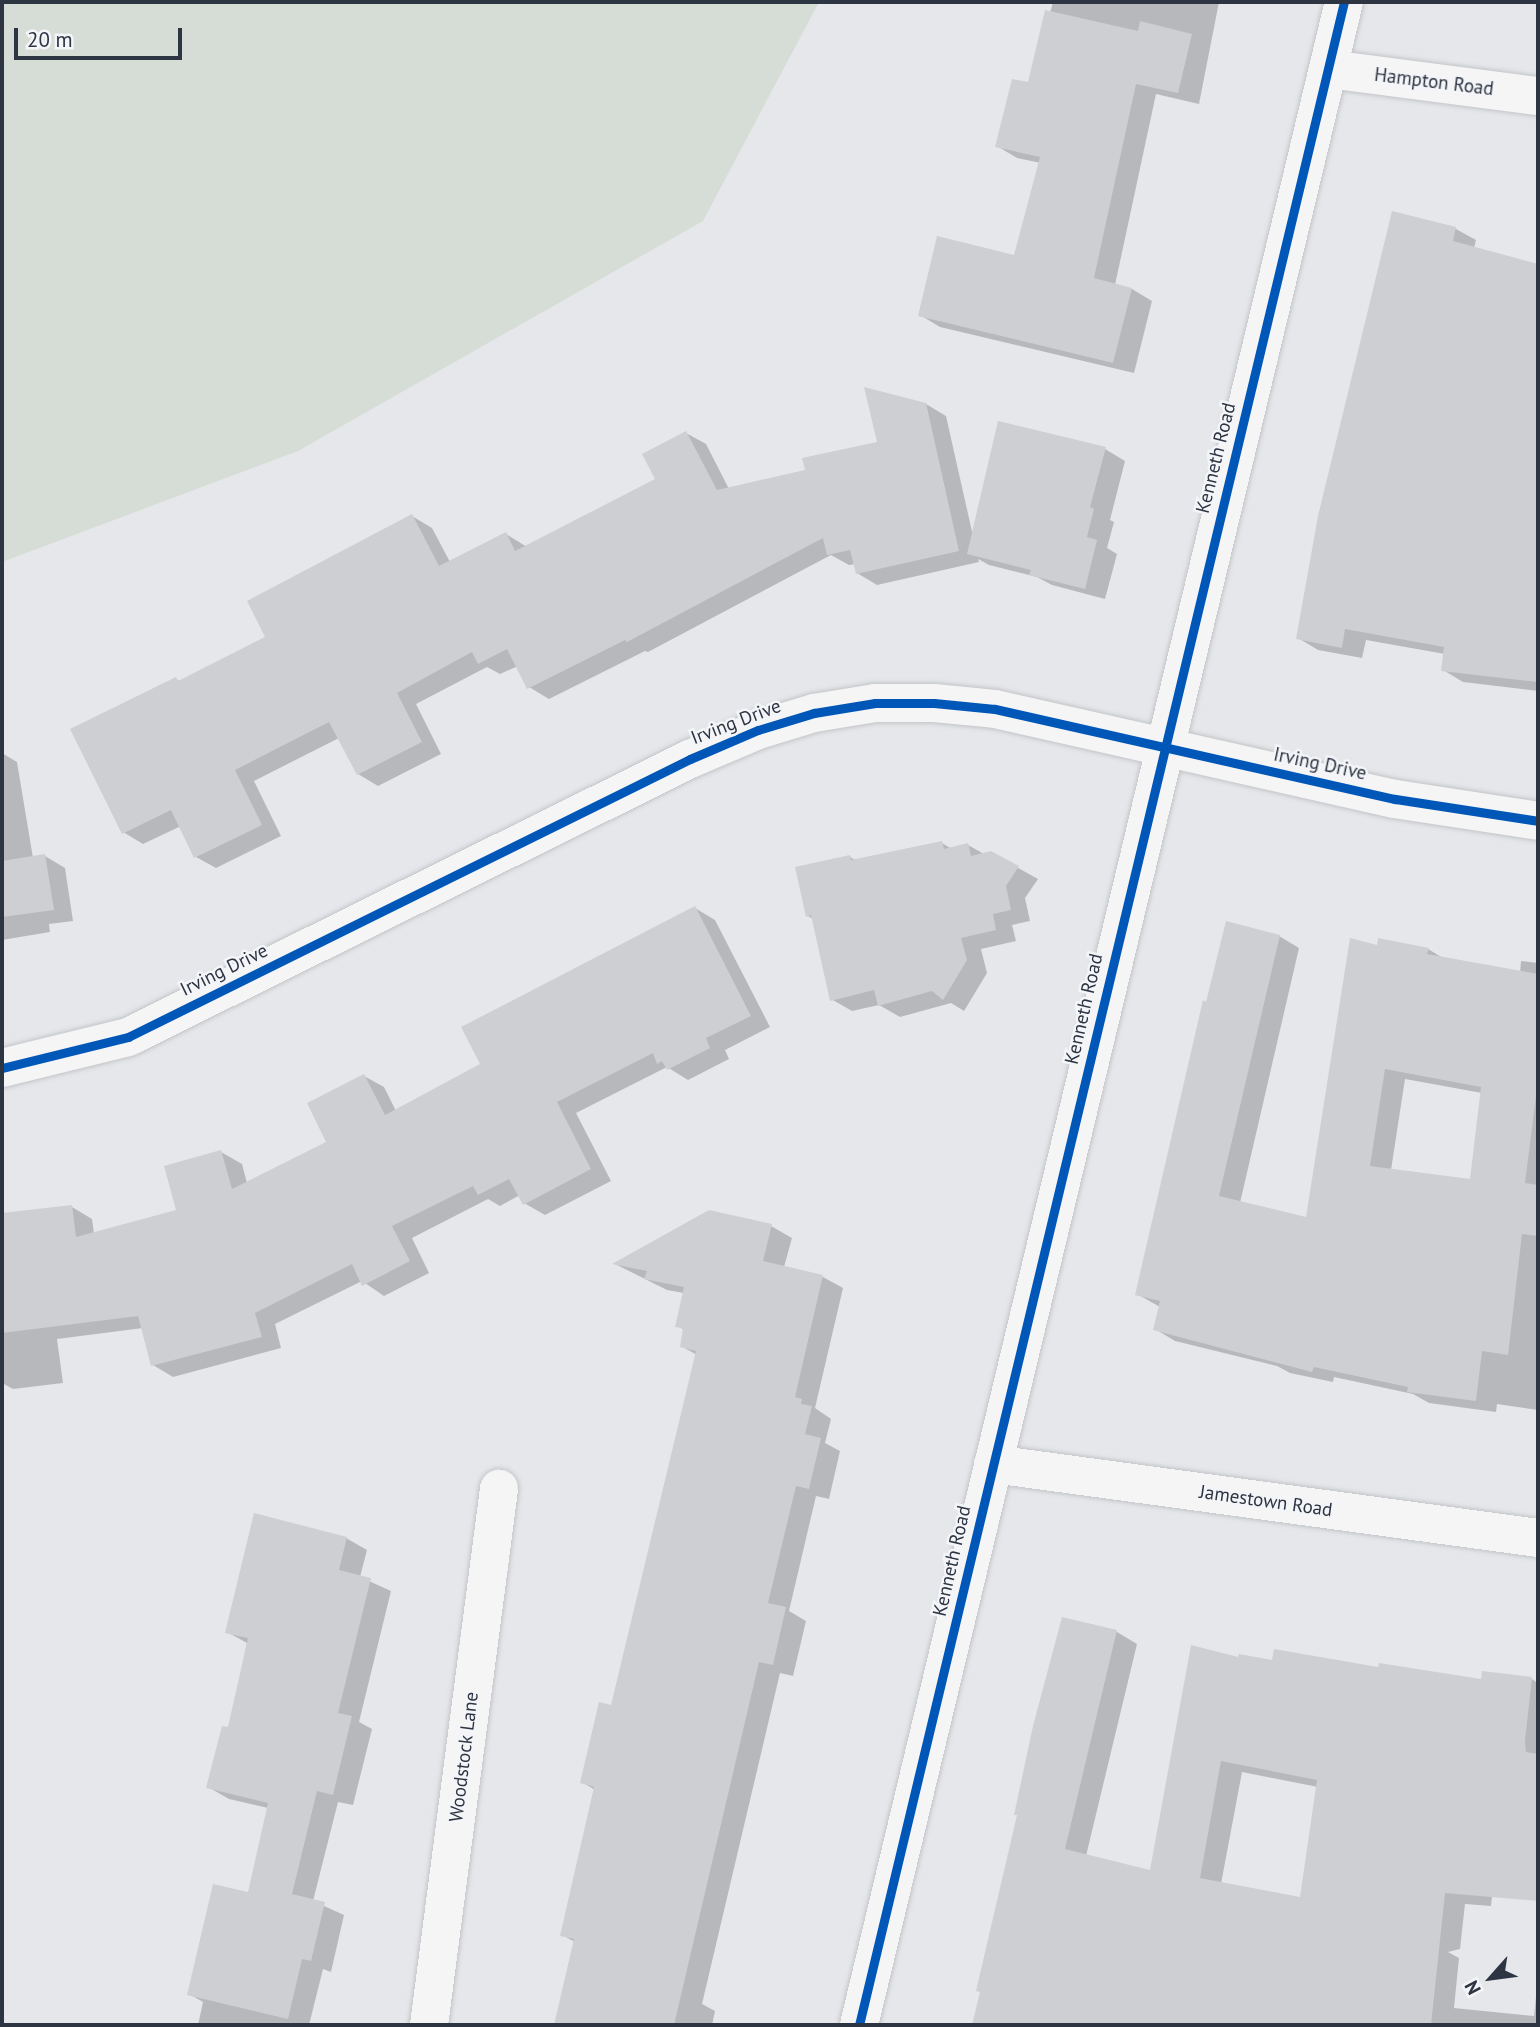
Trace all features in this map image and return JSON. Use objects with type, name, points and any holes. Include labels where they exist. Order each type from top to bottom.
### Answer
[{"type":"street","name":"Kenneth Road","points":[[859,2025],[1344,2]]},
{"type":"street","name":"Hampton Road","points":[[1329,69],[1538,96]]},
{"type":"street","name":"Irving Drive","points":[[2,1068],[128,1037],[690,759],[758,730],[814,713],[875,703],[934,703],[995,709],[1395,799],[1538,821]]},
{"type":"street","name":"Jamestown Road","points":[[993,1464],[1538,1538]]},
{"type":"street","name":"Woodstock Lane","points":[[429,2025],[499,1489]]},
{"type":"shaded area","points":[[2,2],[819,2],[703,221],[298,451],[2,562]]},
{"type":"building","points":[[1045,10],[1138,31],[1140,21],[1192,34],[1178,93],[1136,84],[1094,278],[1132,288],[1113,363],[918,316],[937,236],[1014,255],[1040,157],[995,147],[1012,79],[1028,82]]},
{"type":"building","points":[[1392,211],[1456,227],[1453,241],[1538,264],[1538,682],[1441,671],[1444,647],[1345,629],[1342,648],[1296,639],[1318,516]]},
{"type":"building","points":[[864,387],[926,403],[959,551],[856,574],[850,550],[827,555],[823,538],[627,642],[625,640],[527,689],[507,649],[478,664],[472,652],[397,693],[422,742],[357,775],[329,722],[235,770],[262,825],[194,858],[171,810],[122,834],[70,729],[176,677],[178,681],[265,637],[247,601],[412,514],[439,566],[506,532],[515,551],[655,479],[642,454],[686,431],[717,490],[805,470],[802,458],[877,442]]},
{"type":"building","points":[[998,421],[1106,447],[1090,507],[1094,509],[1087,537],[1097,540],[1085,589],[1029,575],[1031,570],[967,554]]},
{"type":"building","points":[[942,841],[944,849],[968,843],[971,856],[991,851],[1019,866],[1006,886],[1011,910],[993,914],[996,930],[961,938],[967,960],[943,1000],[932,991],[878,1006],[874,990],[830,1001],[811,915],[806,917],[795,867],[850,855],[851,860]]},
{"type":"building","points":[[45,854],[54,910],[2,917],[2,861]]},
{"type":"building","points":[[695,906],[751,1016],[706,1038],[710,1048],[667,1070],[662,1061],[657,1064],[653,1053],[557,1102],[591,1169],[523,1205],[509,1179],[478,1195],[473,1186],[392,1226],[410,1261],[362,1286],[352,1264],[255,1313],[262,1337],[151,1366],[138,1316],[2,1333],[2,1213],[72,1205],[76,1237],[176,1210],[164,1166],[221,1150],[232,1189],[326,1142],[307,1103],[364,1074],[385,1115],[480,1064],[461,1027]]},
{"type":"building","points":[[1226,921],[1280,935],[1219,1196],[1306,1217],[1350,938],[1377,945],[1378,938],[1429,948],[1427,954],[1538,974],[1538,1080],[1525,1183],[1538,1185],[1538,1236],[1522,1234],[1508,1355],[1482,1351],[1476,1401],[1407,1392],[1408,1387],[1314,1367],[1312,1372],[1153,1330],[1160,1301],[1135,1295],[1203,1000],[1206,1002]],"holes":[[[1385,1069],[1481,1087],[1470,1179],[1370,1166]]]},
{"type":"building","points":[[709,1210],[772,1224],[763,1261],[823,1275],[795,1397],[802,1399],[801,1404],[812,1406],[805,1434],[821,1438],[809,1489],[796,1486],[768,1603],[786,1607],[773,1665],[759,1662],[674,2025],[554,2025],[574,1939],[560,1936],[594,1787],[580,1783],[599,1702],[611,1705],[696,1351],[680,1347],[683,1328],[675,1327],[684,1287],[644,1279],[647,1271],[612,1264]]},
{"type":"building","points":[[254,1513],[347,1537],[339,1570],[371,1578],[338,1713],[352,1716],[333,1795],[317,1791],[292,1894],[325,1902],[311,1961],[302,1959],[288,2019],[187,1995],[213,1884],[248,1892],[268,1803],[206,1788],[222,1726],[228,1727],[248,1638],[225,1633]]},
{"type":"building","points":[[1062,1617],[1117,1630],[1065,1849],[1150,1870],[1191,1645],[1238,1657],[1239,1654],[1272,1660],[1274,1649],[1378,1667],[1379,1663],[1481,1679],[1482,1671],[1532,1677],[1525,1741],[1526,1752],[1538,1754],[1538,1901],[1445,1893],[1431,2025],[972,2025],[980,1992],[976,1991],[1017,1815],[1014,1815],[1033,1726]],"holes":[[[1221,1761],[1317,1780],[1300,1897],[1200,1878]]]},
{"type":"cycle path","points":[[859,2025],[1344,2]]},
{"type":"cycle path","points":[[2,1068],[128,1037],[690,759],[758,730],[814,713],[875,703],[934,703],[995,709],[1395,799],[1538,821]]}]
